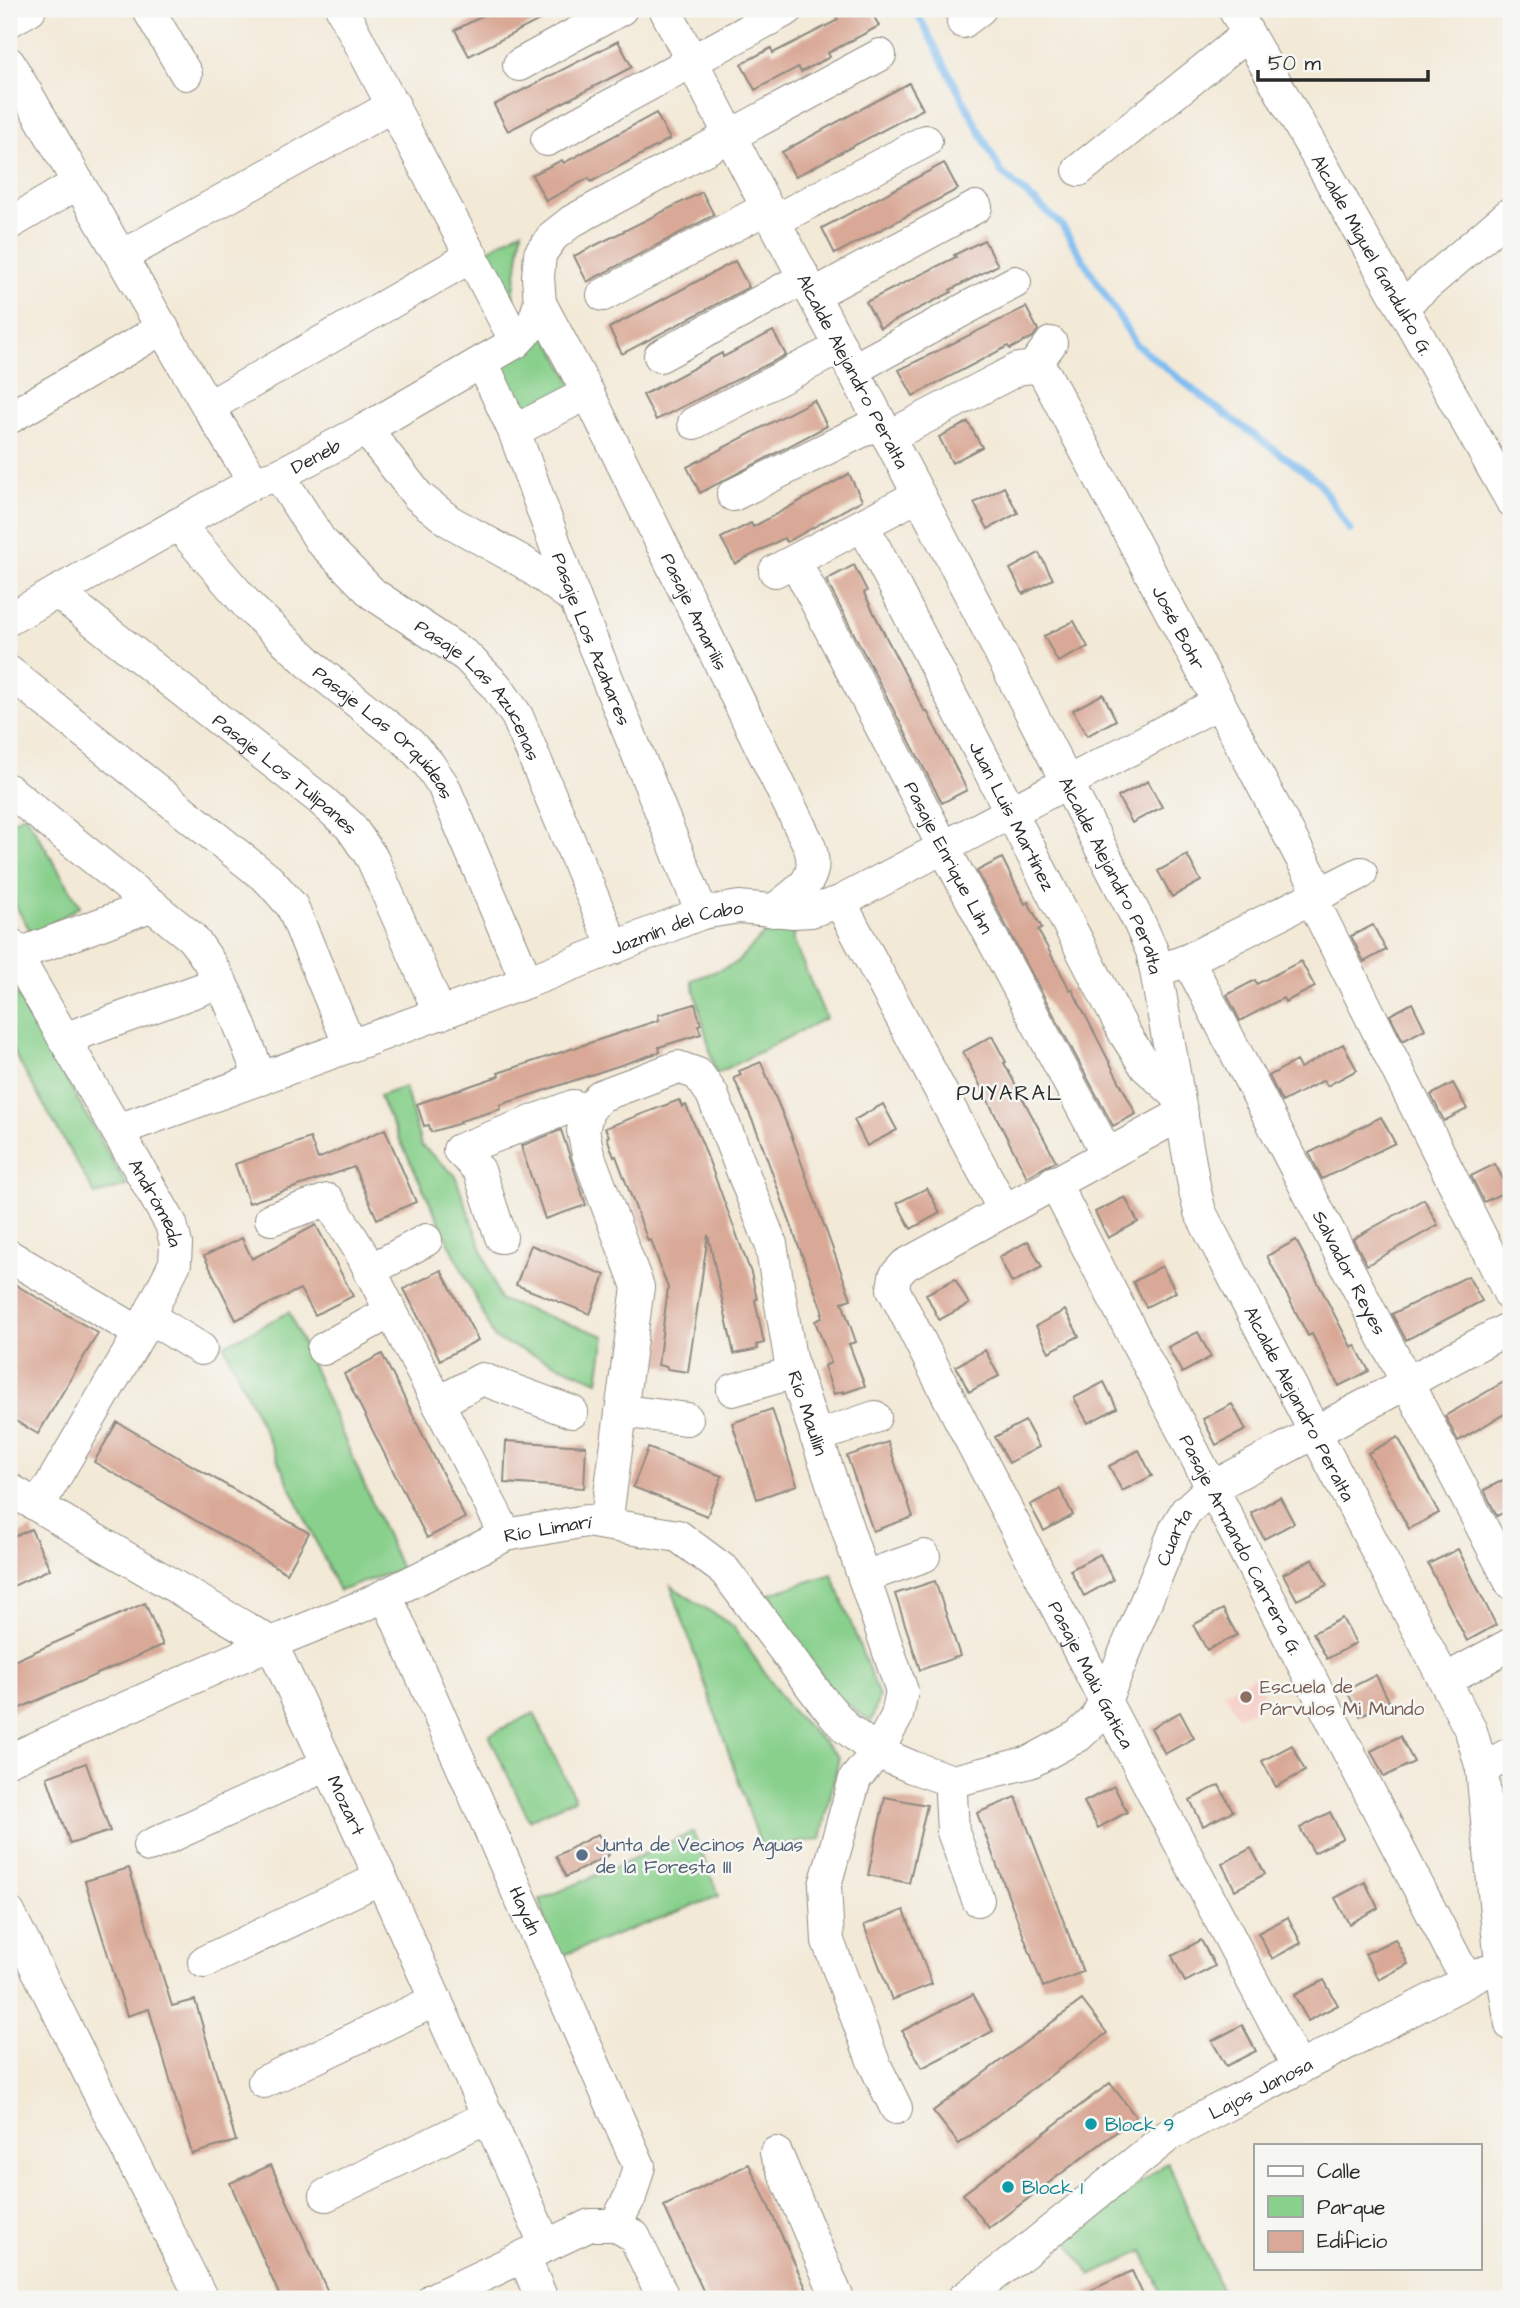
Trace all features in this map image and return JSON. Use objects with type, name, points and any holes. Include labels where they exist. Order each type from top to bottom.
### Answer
[{"type":"street","points":[[9,21],[30,9]]},
{"type":"street","points":[[148,9],[186,74]]},
{"type":"street","points":[[342,9],[516,342]]},
{"type":"street","points":[[519,65],[621,9]]},
{"type":"street","name":"Alcalde Alejandro Peralta","points":[[665,9],[1068,782],[1152,951],[1200,1212],[1471,1731],[1482,1769],[1506,1961],[1511,2025]]},
{"type":"street","points":[[547,140],[788,9]]},
{"type":"street","points":[[1079,170],[1241,21]]},
{"type":"street","name":"Alcalde Miguel Gandulfo G.","points":[[1241,21],[1511,500]]},
{"type":"street","points":[[731,137],[880,55]]},
{"type":"street","name":"Pasaje Las Azucenas","points":[[9,63],[208,407],[266,479],[373,594],[466,656],[496,686],[517,716],[614,948]]},
{"type":"street","points":[[122,256],[394,105]]},
{"type":"street","name":"Deneb","points":[[9,619],[178,524],[366,429],[516,342],[533,324],[540,303],[540,254],[553,236],[572,221],[731,137]]},
{"type":"street","points":[[603,295],[926,141]]},
{"type":"street","points":[[9,224],[78,183]]},
{"type":"street","points":[[660,356],[976,207]]},
{"type":"street","points":[[1402,306],[1511,213]]},
{"type":"street","points":[[208,407],[472,256]]},
{"type":"street","points":[[694,423],[847,359],[1015,282]]},
{"type":"street","name":"Pasaje Amarilis","points":[[540,303],[588,393],[809,845],[814,860],[813,873],[802,887],[773,911]]},
{"type":"street","points":[[9,418],[163,328]]},
{"type":"street","name":"José Bohr","points":[[884,430],[1018,369],[1042,354],[1041,370],[1218,703],[1511,1297]]},
{"type":"street","name":"Pasaje Los Azahares","points":[[482,362],[514,431],[575,599],[702,913]]},
{"type":"street","points":[[514,431],[588,393]]},
{"type":"street","points":[[366,429],[418,496],[449,521],[523,562],[575,599]]},
{"type":"street","points":[[733,495],[884,430]]},
{"type":"street","points":[[863,525],[919,495]]},
{"type":"street","name":"Pasaje Las Orquídeas","points":[[178,524],[250,608],[318,671],[409,743],[428,763],[443,785],[527,982]]},
{"type":"street","name":"Pasaje Enrique Lihn","points":[[863,525],[785,566],[944,848],[1107,1154]]},
{"type":"street","name":"Juan Luis Martínez","points":[[863,525],[1125,1034],[1146,1067],[1180,1105]]},
{"type":"street","name":"Pasaje Los Tulipanes","points":[[57,592],[321,800],[350,826],[372,858],[440,1014]]},
{"type":"street","points":[[9,672],[269,880],[292,906],[350,1046]]},
{"type":"street","name":"Jazmín del Cabo","points":[[118,1130],[527,982],[702,913],[739,907],[773,911],[811,911],[840,902],[1218,703]]},
{"type":"street","points":[[9,790],[191,937],[204,952],[220,982],[261,1079]]},
{"type":"street","points":[[1156,971],[1188,960],[1360,873]]},
{"type":"street","points":[[840,902],[1004,1210],[1107,1154],[1180,1105]]},
{"type":"street","points":[[12,949],[153,905]]},
{"type":"street","name":"Andrómeda","points":[[12,949],[171,1224],[176,1244],[176,1263],[145,1325],[38,1505]]},
{"type":"street","name":"Salvador Reyes","points":[[1188,960],[1511,1583]]},
{"type":"street","points":[[64,1039],[220,982]]},
{"type":"street","name":"Río Maullin","points":[[588,1111],[600,1096],[678,1067],[698,1074],[712,1094],[771,1244],[790,1358],[902,1691],[897,1716],[877,1752],[855,1779],[825,1885],[828,1941],[874,2063],[897,2108]]},
{"type":"street","points":[[501,1237],[479,1170],[459,1150],[573,1106],[588,1111],[583,1130],[588,1154],[638,1287],[607,1524]]},
{"type":"street","name":"Pasaje Armando Carrera G.","points":[[1054,1182],[1467,1981]]},
{"type":"street","points":[[271,1219],[328,1200],[364,1260],[506,1535]]},
{"type":"street","name":"Pasaje Malú Gatica","points":[[1004,1210],[905,1265],[895,1276],[893,1289],[1105,1701],[1299,2069]]},
{"type":"street","points":[[364,1260],[426,1240]]},
{"type":"street","points":[[9,1256],[145,1325],[201,1349]]},
{"type":"street","points":[[323,1349],[390,1312]]},
{"type":"street","name":"Cuarta","points":[[953,1782],[1030,1762],[1078,1736],[1094,1720],[1105,1701],[1176,1528],[1186,1511],[1211,1488],[1511,1327]]},
{"type":"street","points":[[733,1390],[795,1372]]},
{"type":"street","points":[[438,1404],[482,1379],[572,1412]]},
{"type":"street","points":[[621,1411],[687,1419]]},
{"type":"street","points":[[817,1437],[875,1417]]},
{"type":"street","points":[[9,1489],[271,1643]]},
{"type":"street","name":"Río Limarí","points":[[9,1760],[271,1643],[386,1595],[506,1535],[586,1521],[678,1536],[724,1571],[846,1728],[877,1752],[953,1782]]},
{"type":"street","points":[[864,1577],[924,1556]]},
{"type":"street","name":"Haydn","points":[[386,1595],[639,2166],[630,2197],[615,2225]]},
{"type":"street","name":"Mozart","points":[[271,1643],[489,2116],[535,2252],[542,2299]]},
{"type":"street","points":[[1445,1679],[1511,1644]]},
{"type":"street","points":[[1482,1769],[1509,1754],[1511,1758]]},
{"type":"street","points":[[149,1846],[327,1765]]},
{"type":"street","points":[[953,1782],[953,1832],[978,1900]]},
{"type":"street","points":[[204,1962],[380,1878]]},
{"type":"street","points":[[9,1913],[202,2299]]},
{"type":"street","name":"Lajos Janosa","points":[[962,2299],[1025,2252],[1169,2135],[1506,1961]]},
{"type":"street","points":[[264,2082],[436,2000]]},
{"type":"street","points":[[326,2195],[489,2116]]},
{"type":"street","points":[[776,2152],[838,2299]]},
{"type":"street","points":[[433,2299],[590,2225],[615,2225],[634,2236],[664,2299]]},
{"type":"shaded area","name":"Escuela de Párvulos Mi Mundo","points":[[1254,1676],[1268,1702],[1238,1717],[1224,1692]]},
{"type":"green space","points":[[522,230],[511,313],[478,256]]},
{"type":"green space","points":[[544,331],[575,388],[521,418],[500,365],[536,343]]},
{"type":"green space","points":[[25,814],[80,906],[33,935],[9,895],[9,824]]},
{"type":"green space","points":[[771,927],[795,931],[793,940],[826,1018],[716,1074],[692,980],[735,964]]},
{"type":"green space","points":[[9,980],[127,1186],[95,1195],[9,1044]]},
{"type":"green space","points":[[405,1087],[421,1145],[455,1175],[500,1300],[605,1336],[598,1381],[495,1339],[379,1096]]},
{"type":"green space","points":[[289,1312],[401,1569],[339,1591],[224,1345]]},
{"type":"green space","points":[[832,1574],[879,1696],[871,1722],[834,1694],[766,1595]]},
{"type":"green space","points":[[671,1586],[733,1626],[788,1707],[839,1757],[821,1839],[762,1849]]},
{"type":"green space","points":[[534,1713],[575,1799],[529,1820],[489,1735]]},
{"type":"green space","points":[[693,1832],[719,1896],[556,1958],[540,1900]]},
{"type":"green space","points":[[1168,2162],[1225,2299],[1164,2299],[1143,2251],[1091,2276],[1066,2239]]},
{"type":"building","points":[[496,9],[561,9],[469,56],[455,30]]},
{"type":"building","points":[[849,9],[870,9],[879,26],[828,53],[830,57],[801,72],[798,67],[755,90],[741,64],[771,48],[773,53],[838,20],[836,16]]},
{"type":"building","points":[[618,41],[632,67],[508,131],[494,105]]},
{"type":"building","points":[[909,83],[923,109],[795,177],[782,152]]},
{"type":"building","points":[[656,113],[670,139],[591,182],[589,178],[546,201],[532,175],[562,160],[564,163]]},
{"type":"building","points":[[944,163],[958,189],[835,254],[822,228]]},
{"type":"building","points":[[702,192],[714,215],[587,282],[574,256]]},
{"type":"building","points":[[984,240],[998,265],[950,290],[952,292],[880,328],[866,302]]},
{"type":"building","points":[[735,261],[749,287],[622,354],[609,328]]},
{"type":"building","points":[[1026,307],[1038,330],[1033,337],[1010,349],[1008,346],[913,396],[899,370]]},
{"type":"building","points":[[773,331],[786,355],[656,420],[643,395],[722,353],[723,357]]},
{"type":"building","points":[[814,400],[827,426],[700,493],[687,467]]},
{"type":"building","points":[[968,422],[982,447],[952,463],[939,437]]},
{"type":"building","points":[[849,474],[862,500],[787,542],[784,538],[735,564],[721,538],[751,523],[753,527]]},
{"type":"building","points":[[1004,487],[1018,513],[988,529],[974,503]]},
{"type":"building","points":[[1039,553],[1053,579],[1023,594],[1010,569]]},
{"type":"building","points":[[854,565],[867,591],[864,593],[887,639],[967,790],[942,803],[826,580]]},
{"type":"building","points":[[1074,621],[1088,647],[1058,662],[1044,636]]},
{"type":"building","points":[[1103,694],[1116,720],[1087,736],[1073,710]]},
{"type":"building","points":[[1148,781],[1162,807],[1132,823],[1118,797]]},
{"type":"building","points":[[1187,855],[1201,881],[1172,897],[1158,871]]},
{"type":"building","points":[[1002,858],[1025,904],[1028,902],[1042,928],[1038,930],[1070,990],[1072,989],[1136,1114],[1113,1126],[977,871]]},
{"type":"building","points":[[1373,925],[1386,950],[1364,962],[1351,936]]},
{"type":"building","points":[[1301,961],[1315,987],[1285,1002],[1283,998],[1240,1021],[1227,995],[1255,980],[1257,984]]},
{"type":"building","points":[[1412,1003],[1425,1029],[1403,1041],[1390,1015]]},
{"type":"building","points":[[695,1004],[701,1034],[659,1047],[660,1052],[500,1105],[501,1109],[460,1121],[461,1123],[431,1132],[429,1125],[424,1126],[417,1104],[499,1076],[498,1073],[659,1020],[658,1015]]},
{"type":"building","points":[[992,1036],[1056,1161],[1027,1177],[963,1052]]},
{"type":"building","points":[[1343,1044],[1357,1070],[1327,1086],[1324,1080],[1282,1102],[1269,1076],[1296,1061],[1300,1068]]},
{"type":"building","points":[[761,1062],[792,1137],[851,1299],[842,1302],[856,1342],[849,1344],[865,1386],[844,1393],[834,1394],[824,1366],[831,1363],[815,1321],[822,1318],[823,1313],[757,1131],[734,1078],[741,1075],[739,1071]]},
{"type":"building","points":[[1453,1083],[1467,1109],[1444,1121],[1431,1095]]},
{"type":"building","points":[[679,1100],[682,1107],[686,1105],[703,1145],[751,1273],[764,1343],[756,1345],[758,1349],[734,1354],[708,1235],[688,1372],[658,1365],[668,1288],[651,1240],[648,1241],[616,1156],[614,1157],[605,1128]]},
{"type":"building","points":[[883,1104],[897,1130],[867,1146],[854,1120]]},
{"type":"building","points":[[1381,1117],[1395,1143],[1322,1179],[1309,1153]]},
{"type":"building","points":[[385,1129],[416,1202],[377,1219],[354,1167],[249,1203],[235,1164],[310,1138],[318,1159]]},
{"type":"building","points":[[561,1130],[586,1205],[545,1219],[521,1146]]},
{"type":"building","points":[[1495,1164],[1509,1190],[1484,1202],[1471,1176]]},
{"type":"building","points":[[927,1188],[940,1213],[911,1229],[897,1203]]},
{"type":"building","points":[[1125,1197],[1138,1222],[1108,1238],[1095,1212]]},
{"type":"building","points":[[1424,1199],[1438,1225],[1367,1265],[1353,1239]]},
{"type":"building","points":[[316,1225],[353,1296],[315,1315],[300,1289],[236,1320],[204,1256],[242,1238],[252,1259]]},
{"type":"building","points":[[1296,1240],[1351,1347],[1355,1345],[1369,1371],[1339,1386],[1312,1334],[1308,1336],[1267,1256]]},
{"type":"building","points":[[1028,1241],[1042,1267],[1012,1283],[999,1257]]},
{"type":"building","points":[[531,1245],[605,1275],[590,1314],[516,1285]]},
{"type":"building","points":[[1162,1266],[1176,1292],[1146,1307],[1133,1282]]},
{"type":"building","points":[[441,1270],[478,1340],[440,1360],[404,1289]]},
{"type":"building","points":[[1468,1276],[1482,1301],[1406,1340],[1392,1314]]},
{"type":"building","points":[[955,1279],[969,1304],[939,1320],[926,1294]]},
{"type":"building","points":[[9,1281],[98,1333],[38,1434],[9,1417]]},
{"type":"building","points":[[1065,1310],[1079,1336],[1049,1352],[1036,1326]]},
{"type":"building","points":[[1198,1332],[1211,1357],[1182,1373],[1168,1347]]},
{"type":"building","points":[[985,1350],[999,1376],[969,1392],[956,1366]]},
{"type":"building","points":[[382,1354],[465,1518],[427,1538],[344,1374]]},
{"type":"building","points":[[1511,1378],[1511,1410],[1458,1441],[1445,1416]]},
{"type":"building","points":[[1104,1382],[1117,1408],[1088,1423],[1074,1398]]},
{"type":"building","points":[[1232,1404],[1246,1430],[1216,1445],[1203,1419]]},
{"type":"building","points":[[772,1409],[797,1485],[757,1499],[732,1423]]},
{"type":"building","points":[[1025,1421],[1039,1447],[1009,1463],[995,1437]]},
{"type":"building","points":[[117,1422],[309,1533],[287,1573],[94,1462]]},
{"type":"building","points":[[1398,1437],[1439,1513],[1409,1529],[1368,1453]]},
{"type":"building","points":[[506,1441],[586,1446],[584,1488],[504,1483]]},
{"type":"building","points":[[888,1442],[913,1517],[873,1531],[847,1456]]},
{"type":"building","points":[[648,1448],[722,1476],[707,1516],[633,1487]]},
{"type":"building","points":[[1139,1450],[1152,1476],[1122,1491],[1109,1466]]},
{"type":"building","points":[[1511,1476],[1511,1509],[1497,1516],[1484,1490]]},
{"type":"building","points":[[1060,1489],[1073,1515],[1044,1531],[1030,1505]]},
{"type":"building","points":[[1280,1497],[1294,1523],[1264,1539],[1251,1513]]},
{"type":"building","points":[[31,1529],[50,1569],[9,1588],[9,1539]]},
{"type":"building","points":[[1458,1549],[1496,1625],[1467,1641],[1428,1564]]},
{"type":"building","points":[[1100,1554],[1113,1580],[1084,1596],[1070,1570]]},
{"type":"building","points":[[1313,1559],[1327,1585],[1297,1600],[1283,1574]]},
{"type":"building","points":[[935,1581],[960,1656],[920,1670],[895,1594]]},
{"type":"building","points":[[145,1603],[163,1645],[9,1713],[9,1663]]},
{"type":"building","points":[[1223,1609],[1237,1635],[1207,1650],[1193,1625]]},
{"type":"building","points":[[1342,1618],[1356,1643],[1327,1659],[1313,1633]]},
{"type":"building","points":[[1376,1675],[1389,1701],[1360,1716],[1346,1690]]},
{"type":"building","points":[[1180,1712],[1194,1738],[1165,1754],[1151,1728]]},
{"type":"building","points":[[1400,1736],[1414,1762],[1384,1777],[1371,1751]]},
{"type":"building","points":[[1292,1745],[1305,1771],[1276,1787],[1262,1761]]},
{"type":"building","points":[[86,1763],[110,1831],[70,1844],[47,1777]]},
{"type":"building","points":[[1219,1785],[1233,1811],[1203,1826],[1190,1800]]},
{"type":"building","points":[[1114,1786],[1127,1812],[1098,1828],[1084,1802]]},
{"type":"building","points":[[885,1797],[927,1805],[909,1883],[868,1875]]},
{"type":"building","points":[[1016,1797],[1083,1972],[1043,1987],[977,1813]]},
{"type":"building","points":[[1330,1812],[1343,1838],[1314,1853],[1300,1828]]},
{"type":"building","name":"Junta de Vecinos Aguas de la Foresta III","points":[[598,1834],[609,1855],[566,1877],[556,1856]]},
{"type":"building","points":[[1251,1848],[1265,1874],[1235,1890],[1222,1864]]},
{"type":"building","points":[[129,1868],[172,2006],[195,2000],[236,2141],[192,2154],[149,2009],[127,2016],[85,1881]]},
{"type":"building","points":[[1365,1882],[1378,1908],[1349,1924],[1335,1898]]},
{"type":"building","points":[[904,1910],[932,1984],[892,2000],[864,1925]]},
{"type":"building","points":[[1288,1917],[1301,1943],[1272,1959],[1258,1933]]},
{"type":"building","points":[[1395,1939],[1408,1964],[1379,1980],[1365,1954]]},
{"type":"building","points":[[1201,1940],[1215,1966],[1185,1982],[1172,1956]]},
{"type":"building","points":[[1324,1980],[1338,2005],[1308,2021],[1294,1995]]},
{"type":"building","points":[[973,1994],[993,2031],[922,2068],[902,2031]]},
{"type":"building","points":[[1082,2000],[1107,2033],[959,2144],[933,2111]]},
{"type":"building","points":[[1242,2025],[1256,2051],[1226,2066],[1212,2041]]},
{"type":"building","points":[[1110,2083],[1136,2117],[989,2228],[963,2194]]},
{"type":"building","points":[[749,2164],[811,2299],[707,2299],[664,2206]]},
{"type":"building","points":[[271,2165],[331,2299],[281,2299],[230,2183]]},
{"type":"building","points":[[1132,2271],[1145,2299],[1072,2299]]},
{"type":"waterway","points":[[915,9],[1001,172],[1061,224],[1136,344],[1210,403],[1318,481],[1350,530]]},
{"type":"place","name":"Escuela de Párvulos Mi Mundo","points":[[1246,1697]]},
{"type":"place","name":"Junta de Vecinos Aguas de la Foresta III","points":[[582,1855]]},
{"type":"place","name":"Block 9","points":[[1091,2124]]},
{"type":"place","name":"Block 1","points":[[1008,2187]]},
{"type":"district","name":"PUYARAL","points":[[1010,1093]]}]
